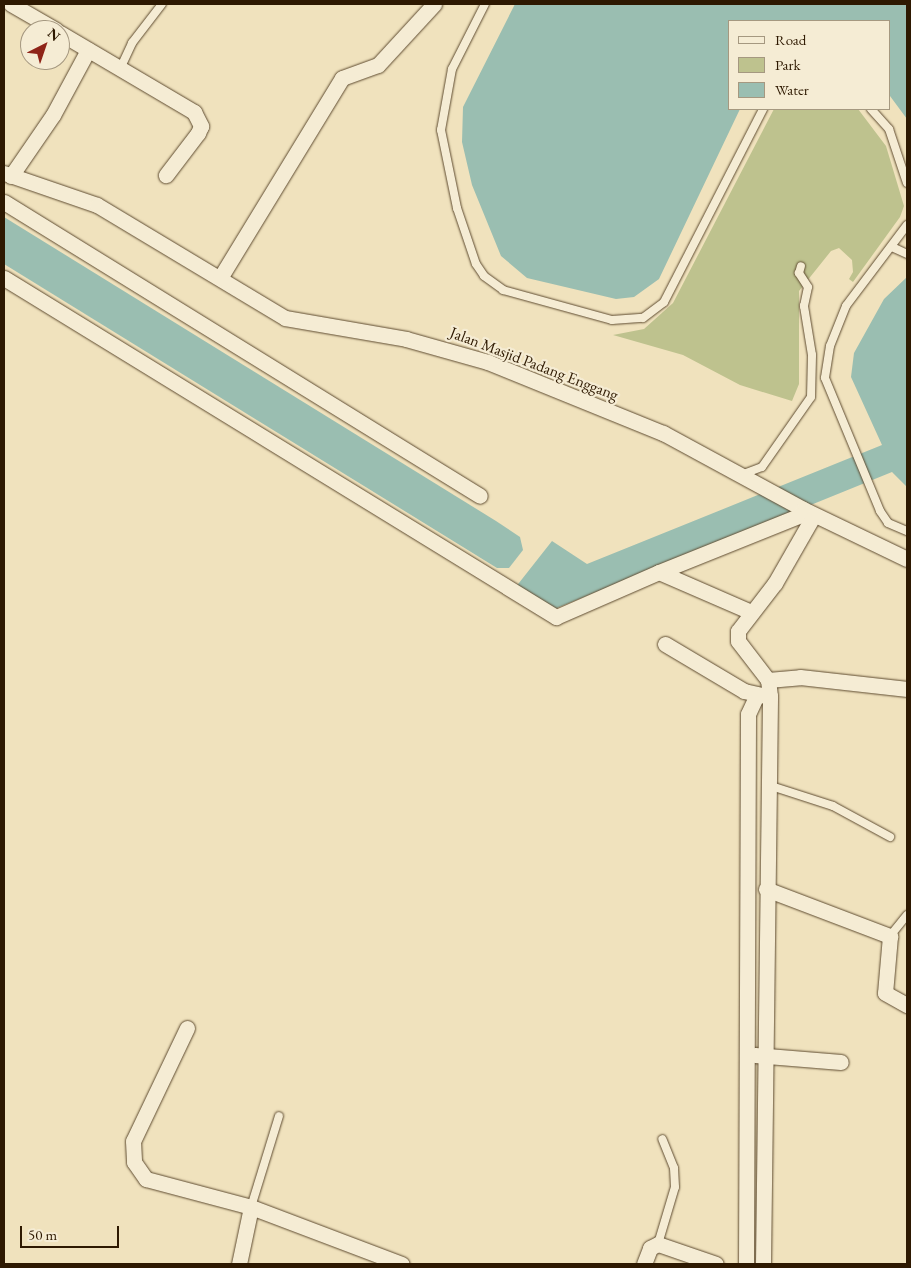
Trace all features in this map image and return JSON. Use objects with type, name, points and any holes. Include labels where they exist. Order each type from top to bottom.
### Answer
[{"type":"street","points":[[11,4],[39,20]]},
{"type":"street","points":[[220,278],[342,78],[378,65],[434,4]]},
{"type":"street","points":[[70,38],[120,70],[194,112],[200,121],[198,133],[166,175]]},
{"type":"street","points":[[7,175],[53,115],[88,50]]},
{"type":"street","name":"Jalan Masjid Padang Enggang","points":[[7,175],[89,202],[285,318],[406,339],[488,362],[664,433],[738,476],[907,559]]},
{"type":"street","points":[[4,202],[480,496]]},
{"type":"street","points":[[4,278],[556,617],[659,572],[808,512]]},
{"type":"street","points":[[768,680],[738,641],[741,624],[785,568],[808,512]]},
{"type":"street","points":[[659,572],[751,612]]},
{"type":"street","points":[[666,644],[763,696]]},
{"type":"street","points":[[768,680],[800,676],[907,689]]},
{"type":"street","points":[[763,1264],[768,785],[763,696],[768,680]]},
{"type":"street","points":[[746,1264],[748,714],[763,696]]},
{"type":"street","points":[[766,888],[890,936],[885,993],[907,1005]]},
{"type":"street","points":[[187,1028],[140,1120],[133,1141],[134,1162],[146,1179],[251,1207],[402,1264]]},
{"type":"street","points":[[746,1054],[841,1062]]},
{"type":"street","points":[[239,1264],[251,1207]]},
{"type":"street","points":[[644,1264],[650,1248],[658,1244],[716,1264]]},
{"type":"lane","points":[[120,70],[132,43],[162,4]]},
{"type":"lane","points":[[484,4],[452,69],[441,130],[457,208],[476,264],[484,276],[503,290],[612,320],[627,322],[649,314],[672,287],[762,110]]},
{"type":"lane","points":[[872,110],[889,129],[907,182]]},
{"type":"lane","points":[[907,225],[846,306],[826,363],[825,378],[854,454],[888,523],[907,531]]},
{"type":"lane","points":[[892,247],[907,254]]},
{"type":"lane","points":[[738,476],[762,467],[811,397],[812,355],[805,313],[808,287],[799,273],[800,266]]},
{"type":"lane","points":[[768,785],[832,806],[890,837]]},
{"type":"lane","points":[[890,936],[907,915]]},
{"type":"lane","points":[[251,1207],[279,1116]]},
{"type":"lane","points":[[658,1244],[675,1187],[674,1168],[662,1140]]},
{"type":"green space","points":[[773,110],[859,110],[886,146],[904,206],[900,217],[853,282],[849,279],[853,272],[852,260],[839,248],[831,251],[799,291],[799,384],[792,401],[740,385],[683,355],[613,335],[644,329],[673,303]]},
{"type":"water","points":[[515,4],[907,4],[907,119],[891,97],[891,20],[728,20],[728,110],[740,110],[659,279],[634,297],[616,299],[527,278],[501,256],[472,185],[462,142],[463,107]]},
{"type":"water","points":[[4,217],[496,521],[520,537],[523,550],[509,568],[497,568],[4,264]]},
{"type":"water","points":[[907,277],[907,487],[892,472],[552,610],[515,588],[552,541],[587,564],[882,445],[851,377],[854,353],[884,299]]}]
